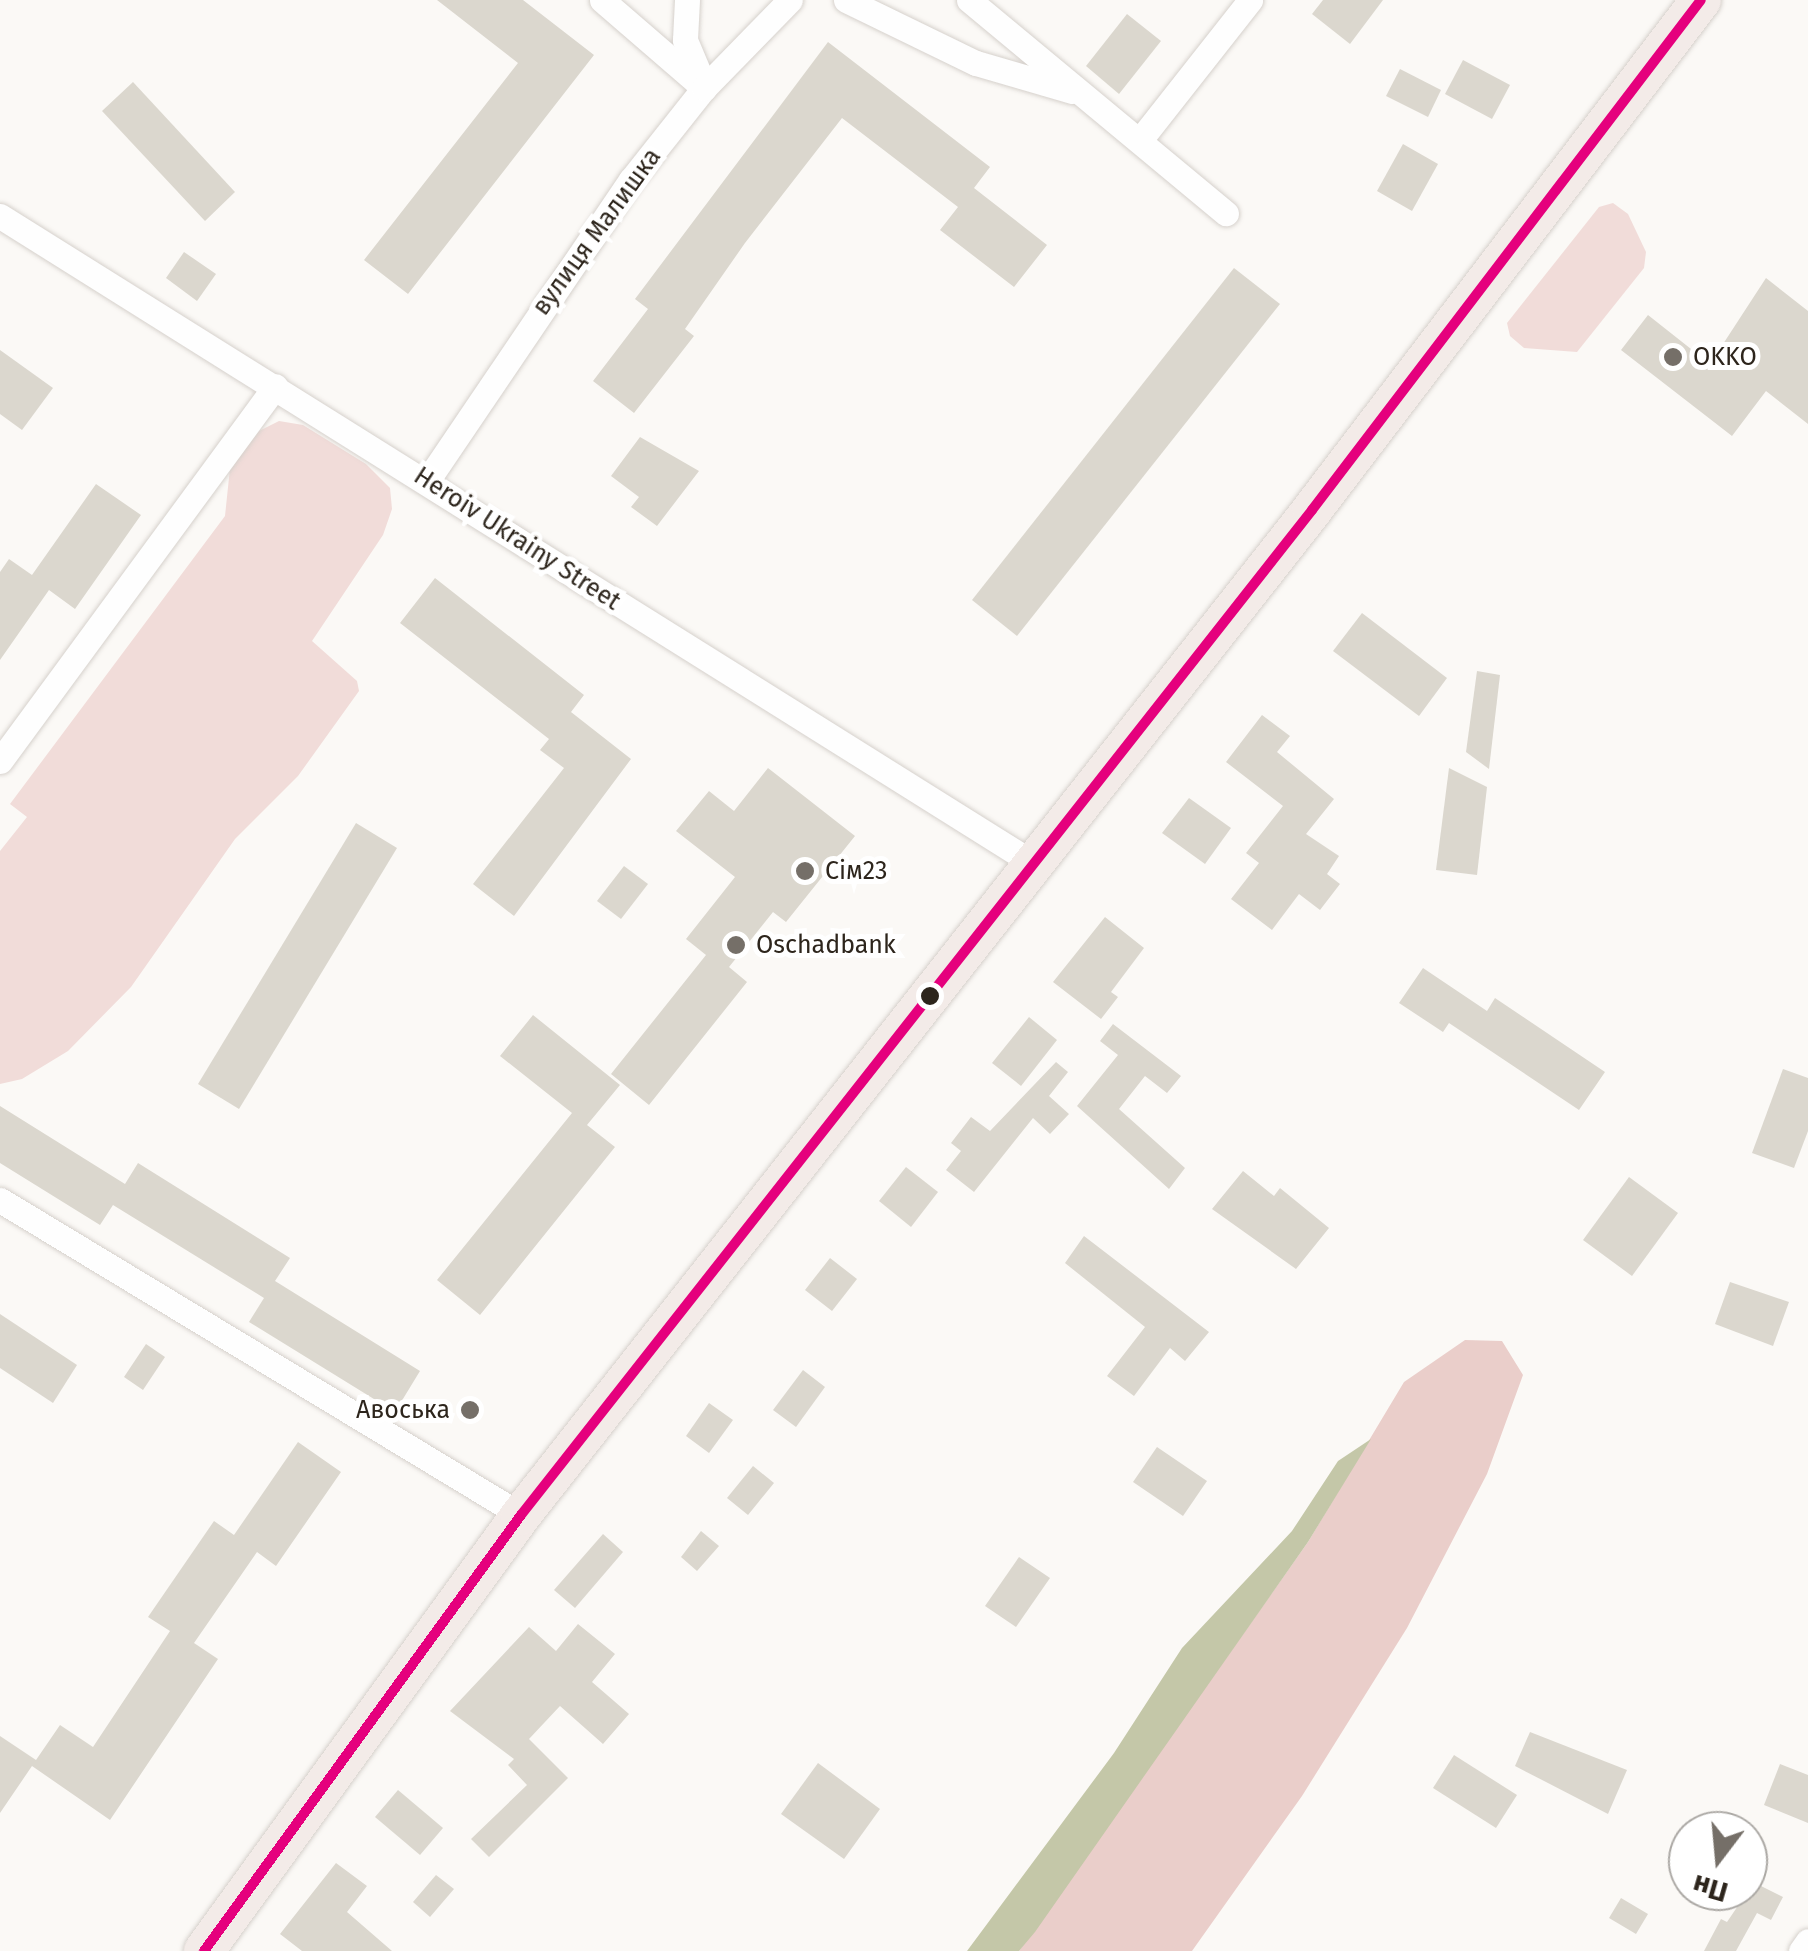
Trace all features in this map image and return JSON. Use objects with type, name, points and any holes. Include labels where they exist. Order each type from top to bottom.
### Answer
[{"type":"main road","points":[[204,1951],[520,1515],[1033,863],[1702,0]]},
{"type":"street","points":[[602,0],[704,88]]},
{"type":"street","points":[[687,0],[685,40],[704,88]]},
{"type":"street","name":"вулиця Малишка","points":[[427,480],[599,226],[704,88],[790,0]]},
{"type":"street","points":[[846,0],[976,63],[1076,92]]},
{"type":"street","points":[[969,0],[1226,213]]},
{"type":"street","points":[[1140,140],[1250,0]]},
{"type":"street","name":"Heroiv Ukrainy Street","points":[[0,216],[1033,863]]},
{"type":"street","points":[[0,761],[275,386]]},
{"type":"street","points":[[0,1200],[520,1515]]},
{"type":"street","points":[[1801,1951],[1808,1941]]},
{"type":"shaded area","points":[[1613,203],[1628,214],[1646,252],[1644,268],[1577,352],[1524,348],[1510,336],[1507,323],[1599,207]]},
{"type":"shaded area","points":[[279,421],[303,425],[366,464],[390,488],[392,509],[383,535],[312,641],[357,681],[359,691],[298,776],[235,839],[131,987],[68,1051],[22,1079],[0,1084],[0,851],[27,817],[10,804],[225,516],[230,468],[259,431]]},
{"type":"shaded area","points":[[1465,1340],[1502,1341],[1523,1375],[1487,1474],[1407,1628],[1302,1796],[1192,1951],[1019,1951],[1308,1542],[1404,1382]]},
{"type":"shaded area","points":[[1371,1439],[1308,1542],[1035,1932],[1019,1951],[967,1951],[1114,1753],[1182,1648],[1292,1531],[1338,1461]]},
{"type":"building","points":[[437,0],[523,0],[594,55],[408,294],[364,260],[518,63]]},
{"type":"building","points":[[1323,0],[1383,0],[1350,44],[1312,14]]},
{"type":"building","points":[[1127,14],[1161,41],[1119,94],[1086,66]]},
{"type":"building","points":[[828,42],[990,167],[974,188],[1047,245],[1014,287],[940,230],[958,207],[842,118],[745,243],[685,329],[694,336],[634,413],[593,381],[648,309],[635,299]]},
{"type":"building","points":[[1463,60],[1510,85],[1492,119],[1445,94]]},
{"type":"building","points":[[1400,69],[1441,90],[1428,117],[1386,96]]},
{"type":"building","points":[[133,82],[235,192],[205,221],[102,111]]},
{"type":"building","points":[[1403,144],[1438,164],[1412,211],[1377,191]]},
{"type":"building","points":[[184,252],[216,274],[197,301],[166,278]]},
{"type":"building","points":[[1234,268],[1280,304],[1017,636],[972,600]]},
{"type":"building","points":[[1766,278],[1808,311],[1808,424],[1766,391],[1732,436],[1621,350],[1648,315],[1710,364]]},
{"type":"building","points":[[0,350],[53,388],[22,430],[0,414]]},
{"type":"building","points":[[640,437],[699,471],[657,526],[631,507],[639,497],[611,476]]},
{"type":"building","points":[[96,484],[141,515],[75,609],[49,590],[0,660],[0,572],[9,559],[32,575]]},
{"type":"building","points":[[435,578],[584,695],[571,712],[631,759],[514,916],[473,884],[564,768],[540,750],[549,739],[400,623]]},
{"type":"building","points":[[1362,613],[1447,678],[1419,716],[1333,651]]},
{"type":"building","points":[[1477,671],[1500,675],[1489,769],[1466,752]]},
{"type":"building","points":[[1262,715],[1290,736],[1277,752],[1334,799],[1306,834],[1339,856],[1327,874],[1340,884],[1320,910],[1299,894],[1272,930],[1231,899],[1259,863],[1246,853],[1283,806],[1226,762]]},
{"type":"building","points":[[768,768],[855,836],[786,922],[773,912],[729,967],[747,982],[649,1105],[611,1074],[706,955],[686,939],[735,877],[676,831],[709,791],[734,811]]},
{"type":"building","points":[[1449,768],[1487,787],[1477,875],[1436,870]]},
{"type":"building","points":[[1189,798],[1231,828],[1205,864],[1162,833]]},
{"type":"building","points":[[356,823],[397,848],[239,1109],[198,1084]]},
{"type":"building","points":[[624,866],[648,884],[621,919],[597,901]]},
{"type":"building","points":[[1105,917],[1144,948],[1111,992],[1118,997],[1101,1019],[1053,982]]},
{"type":"building","points":[[1423,968],[1487,1011],[1495,998],[1605,1072],[1579,1110],[1449,1023],[1443,1032],[1399,1003]]},
{"type":"building","points":[[533,1015],[620,1085],[587,1125],[615,1147],[480,1315],[437,1280],[572,1113],[500,1056]]},
{"type":"building","points":[[1029,1017],[1057,1040],[1021,1086],[992,1063]]},
{"type":"building","points":[[1113,1024],[1181,1076],[1167,1093],[1145,1076],[1119,1109],[1185,1168],[1169,1189],[1077,1106],[1118,1055],[1100,1041]]},
{"type":"building","points":[[1056,1062],[1068,1072],[1049,1096],[1069,1114],[1050,1134],[1033,1118],[974,1192],[946,1170],[961,1151],[951,1143],[971,1117],[990,1131]]},
{"type":"building","points":[[1783,1069],[1808,1078],[1808,1131],[1794,1168],[1752,1153]]},
{"type":"building","points":[[0,1106],[125,1184],[138,1163],[290,1258],[275,1281],[420,1371],[395,1412],[249,1322],[264,1298],[113,1205],[100,1225],[0,1163]]},
{"type":"building","points":[[906,1167],[938,1192],[911,1227],[879,1201]]},
{"type":"building","points":[[1243,1171],[1274,1196],[1280,1188],[1329,1228],[1296,1269],[1212,1209]]},
{"type":"building","points":[[1629,1177],[1678,1213],[1632,1276],[1583,1240]]},
{"type":"building","points":[[1084,1236],[1209,1332],[1185,1361],[1170,1348],[1134,1396],[1107,1376],[1145,1327],[1065,1263]]},
{"type":"building","points":[[830,1258],[857,1279],[832,1311],[805,1290]]},
{"type":"building","points":[[1730,1282],[1789,1302],[1773,1346],[1715,1324]]},
{"type":"building","points":[[0,1314],[77,1365],[53,1403],[0,1368]]},
{"type":"building","points":[[146,1344],[165,1357],[143,1390],[124,1377]]},
{"type":"building","points":[[803,1370],[825,1387],[796,1427],[773,1410]]},
{"type":"building","points":[[709,1403],[733,1420],[709,1453],[686,1436]]},
{"type":"building","points":[[298,1442],[341,1472],[276,1566],[257,1552],[194,1643],[218,1659],[110,1820],[32,1766],[0,1813],[0,1736],[36,1760],[60,1725],[93,1747],[170,1631],[148,1617],[214,1521],[234,1535]]},
{"type":"building","points":[[1157,1447],[1207,1481],[1183,1516],[1133,1482]]},
{"type":"building","points":[[753,1466],[774,1483],[748,1515],[727,1498]]},
{"type":"building","points":[[701,1531],[719,1546],[697,1571],[681,1557]]},
{"type":"building","points":[[603,1534],[623,1552],[575,1608],[554,1590]]},
{"type":"building","points":[[1019,1557],[1050,1578],[1016,1627],[985,1606]]},
{"type":"building","points":[[578,1624],[615,1654],[592,1682],[629,1714],[603,1744],[560,1706],[529,1739],[568,1778],[489,1857],[471,1839],[527,1785],[508,1765],[514,1759],[450,1711],[529,1627],[556,1651]]},
{"type":"building","points":[[1530,1732],[1627,1770],[1608,1814],[1515,1766]]},
{"type":"building","points":[[1454,1755],[1517,1795],[1496,1828],[1433,1788]]},
{"type":"building","points":[[818,1763],[880,1809],[844,1859],[781,1814]]},
{"type":"building","points":[[1780,1764],[1808,1775],[1808,1823],[1764,1805]]},
{"type":"building","points":[[398,1790],[443,1828],[420,1855],[375,1817]]},
{"type":"building","points":[[336,1863],[367,1886],[347,1912],[392,1951],[302,1951],[280,1934]]},
{"type":"building","points":[[436,1875],[454,1889],[430,1917],[413,1902]]},
{"type":"building","points":[[1768,1890],[1783,1897],[1771,1920],[1757,1913],[1736,1951],[1704,1951],[1721,1919],[1727,1922],[1734,1911],[1768,1911]]},
{"type":"building","points":[[1621,1898],[1648,1914],[1636,1934],[1609,1918]]},
{"type":"transit line","points":[[204,1951],[521,1515],[1312,510],[1701,0]]},
{"type":"place","name":"OKKO","points":[[1673,357]]},
{"type":"place","name":"Сім23","points":[[805,871]]},
{"type":"place","name":"Oschadbank","points":[[736,945]]},
{"type":"place","name":"Авоська","points":[[470,1410]]}]
